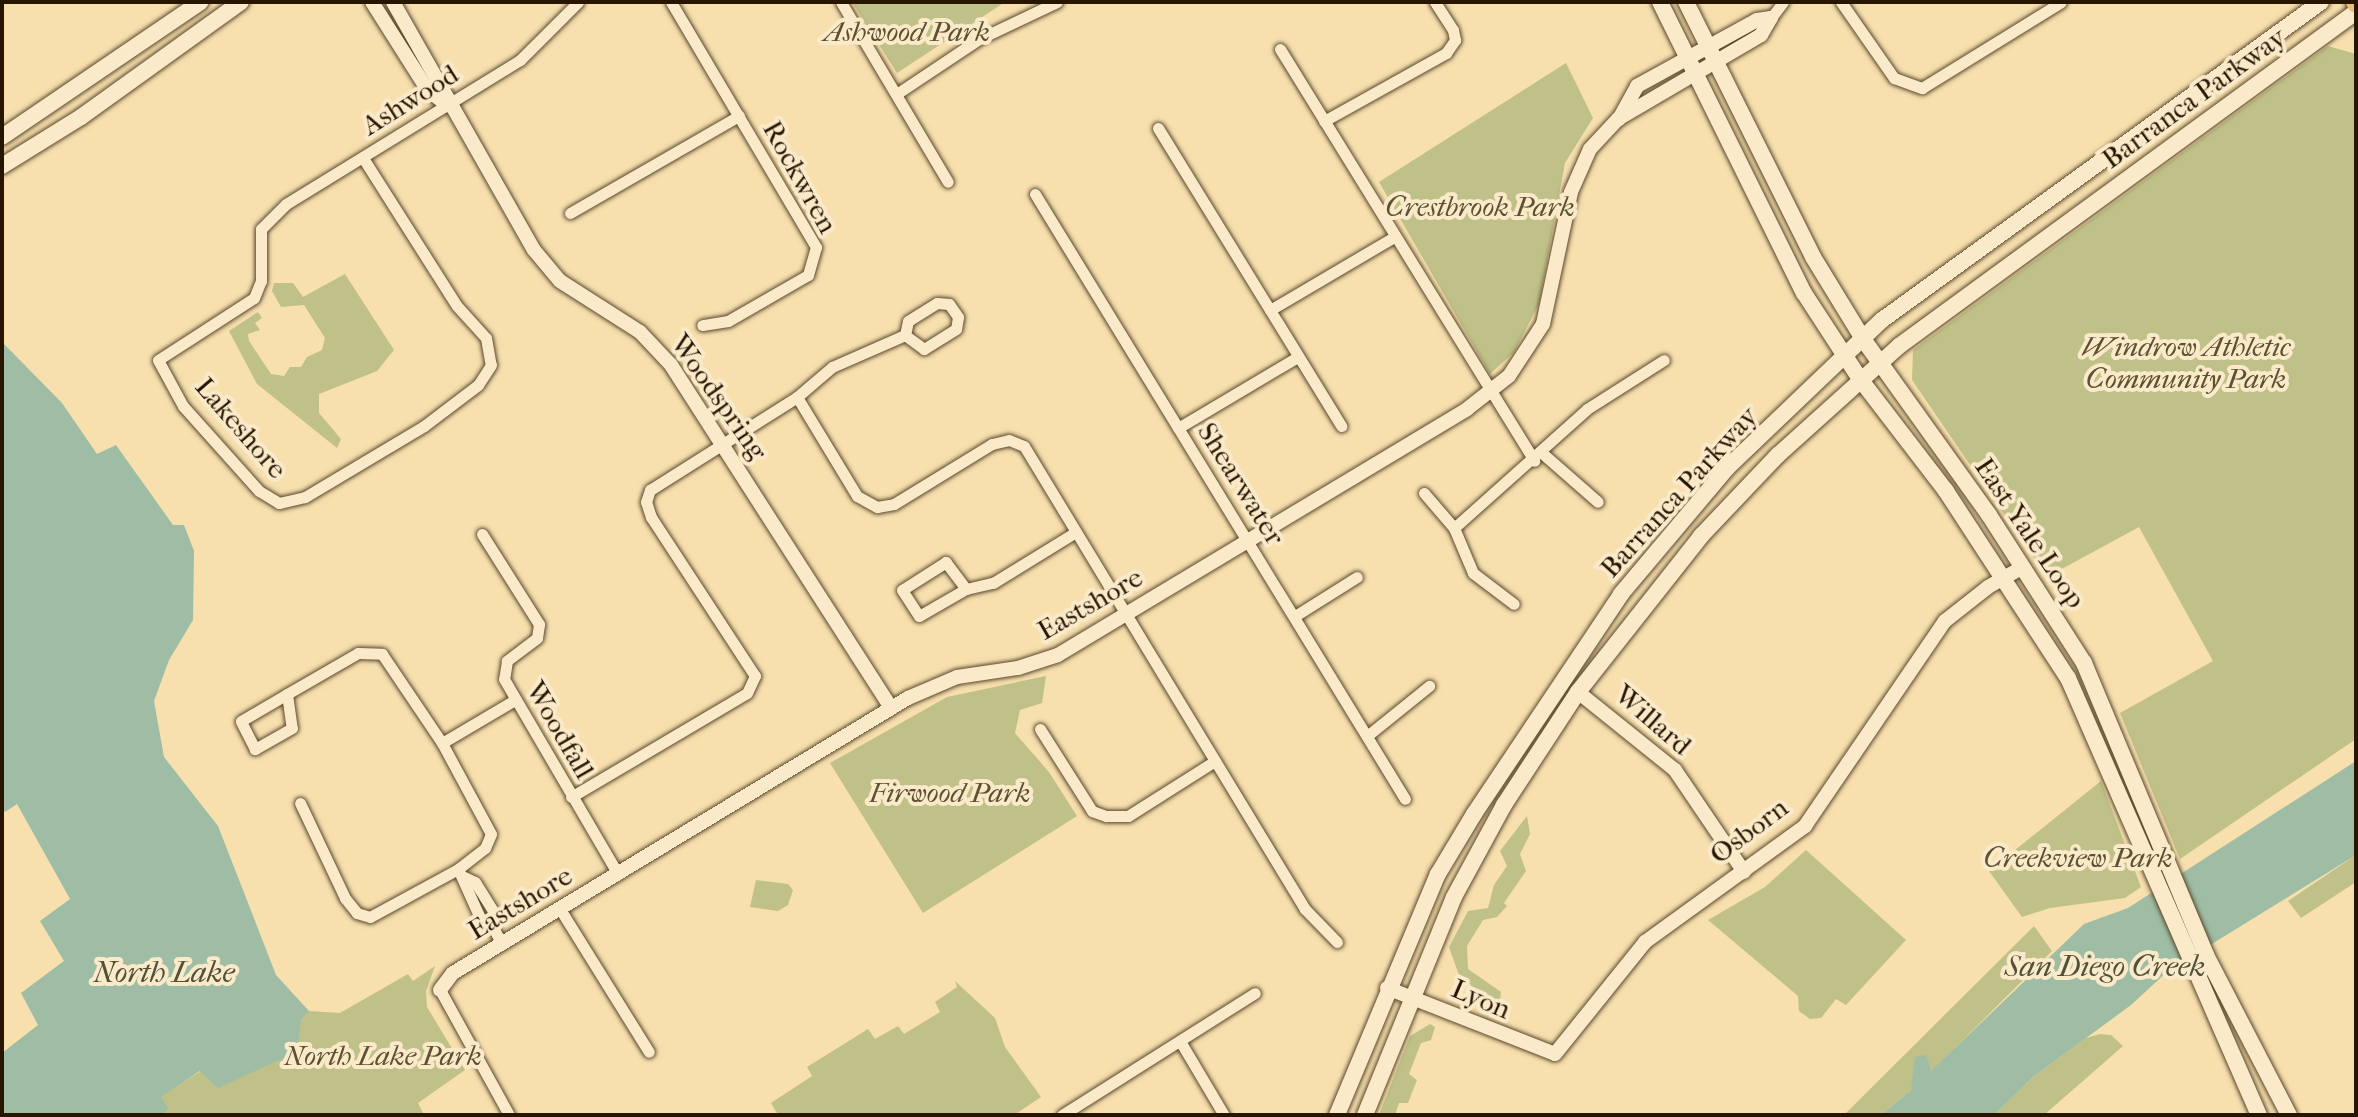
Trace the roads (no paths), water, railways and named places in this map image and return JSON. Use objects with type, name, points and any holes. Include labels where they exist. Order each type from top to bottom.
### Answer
[{"type":"main road","points":[[2,137],[201,2]]},
{"type":"main road","points":[[2,166],[81,117],[241,2]]},
{"type":"main road","name":"East Yale Loop","points":[[1660,2],[1804,293],[1860,379],[2004,578],[2092,724],[2162,870]]},
{"type":"main road","name":"East Yale Loop","points":[[1686,2],[1813,257],[1863,339],[2023,567],[2084,663],[2259,1115]]},
{"type":"main road","name":"Barranca Parkway","points":[[1337,1115],[1387,988],[1438,874],[1474,814],[1621,594],[1727,468],[1863,339],[2321,2]]},
{"type":"main road","name":"Barranca Parkway","points":[[1365,1115],[1410,997],[1454,897],[1497,818],[1578,692],[1701,536],[1880,362],[2356,12]]},
{"type":"main road","name":"East Yale Loop","points":[[2199,960],[2284,1113]]},
{"type":"street","name":"Woodspring","points":[[372,2],[427,89],[447,106],[546,266],[579,296],[640,332],[658,350],[891,708]]},
{"type":"street","name":"Woodspring","points":[[393,2],[441,80],[447,106]]},
{"type":"street","name":"Ashwood","points":[[261,229],[286,204],[520,60],[578,2]]},
{"type":"street","name":"Rockwren","points":[[671,2],[812,236],[816,257],[808,275],[768,300],[728,321],[702,325]]},
{"type":"street","points":[[841,2],[898,93],[948,182]]},
{"type":"street","points":[[898,93],[979,39],[1057,2]]},
{"type":"street","points":[[1324,121],[1446,53],[1455,40],[1453,30],[1435,2]]},
{"type":"street","name":"Eastshore","points":[[440,990],[453,973],[891,708],[957,677],[1018,668],[1058,655],[1509,376],[1543,324],[1579,171],[1590,149],[1618,119],[1692,66],[1761,35],[1783,2]]},
{"type":"street","points":[[1841,2],[1894,78],[1922,88],[2061,2]]},
{"type":"street","points":[[1280,49],[1488,391],[1538,457],[1598,502]]},
{"type":"street","points":[[570,213],[739,116]]},
{"type":"street","points":[[1158,128],[1270,310],[1296,358],[1341,426]]},
{"type":"street","name":"Lakeshore","points":[[261,229],[261,281],[254,298],[158,360],[183,406],[267,499],[294,503],[387,449],[478,385],[491,365],[486,338],[452,298],[363,158]]},
{"type":"street","name":"Shearwater","points":[[1035,194],[1405,799]]},
{"type":"street","points":[[1270,310],[1394,237]]},
{"type":"street","points":[[937,303],[951,306],[958,317],[956,329],[924,349],[905,335],[908,321],[937,303]]},
{"type":"street","points":[[571,797],[747,693],[755,676],[646,502],[655,486],[797,397],[832,367],[905,335]]},
{"type":"street","points":[[1178,428],[1296,358]]},
{"type":"street","points":[[1454,528],[1538,457],[1587,409],[1664,360]]},
{"type":"street","points":[[797,397],[857,496],[868,503],[894,504],[992,444],[1009,440],[1031,455],[1305,909],[1337,942]]},
{"type":"street","points":[[1424,493],[1454,528],[1473,573],[1514,604]]},
{"type":"street","points":[[966,589],[946,562],[902,590],[919,616],[966,589],[993,583],[1076,532]]},
{"type":"street","name":"Woodfall","points":[[482,534],[539,624],[537,638],[507,661],[504,679],[513,701],[618,874]]},
{"type":"street","name":"Osborn","points":[[1555,1054],[1645,942],[1805,826],[1945,621],[2023,567]]},
{"type":"street","points":[[1295,616],[1357,577]]},
{"type":"street","points":[[287,694],[292,728],[255,749],[241,721],[287,694],[358,653],[377,651],[388,659],[442,743],[491,834],[485,848],[460,872],[378,915],[357,913],[300,803]]},
{"type":"street","points":[[1367,736],[1429,686]]},
{"type":"street","name":"Willard","points":[[1578,692],[1675,770],[1744,872]]},
{"type":"street","points":[[442,743],[513,701]]},
{"type":"street","points":[[1040,729],[1092,811],[1106,816],[1128,816],[1215,761]]},
{"type":"street","points":[[460,872],[475,882],[493,911],[491,924],[502,944]]},
{"type":"street","points":[[560,909],[649,1052]]},
{"type":"street","name":"Lyon","points":[[1387,988],[1555,1054]]},
{"type":"street","points":[[440,990],[509,1115]]},
{"type":"street","points":[[1062,1115],[1255,993]]},
{"type":"street","points":[[1180,1041],[1224,1115]]},
{"type":"water","name":"North Lake","points":[[2,342],[62,403],[97,454],[116,445],[173,525],[184,525],[194,551],[193,620],[169,660],[154,701],[164,757],[218,826],[276,975],[309,1011],[301,1021],[297,1052],[218,1088],[200,1071],[161,1097],[169,1109],[163,1115],[2,1115],[2,1053],[38,1025],[21,993],[64,961],[40,921],[70,899],[17,804],[5,812],[2,808]]},
{"type":"water","name":"San Diego Creek","points":[[2356,761],[2356,855],[2168,971],[2131,1005],[2033,1077],[1994,1115],[1881,1115],[1911,1090],[1915,1057],[1927,1055],[1931,1071],[2084,924],[2128,908]]},
{"type":"park label","name":"Ashwood Park","points":[[907,32]]},
{"type":"park label","name":"Crestbrook Park","points":[[1480,207]]},
{"type":"park label","name":"Windrow Athletic Community Park","points":[[2186,363]]},
{"type":"park label","name":"Firwood Park","points":[[950,793]]},
{"type":"park label","name":"Creekview Park","points":[[2078,858]]},
{"type":"park label","name":"North Lake Park","points":[[383,1056]]}]
